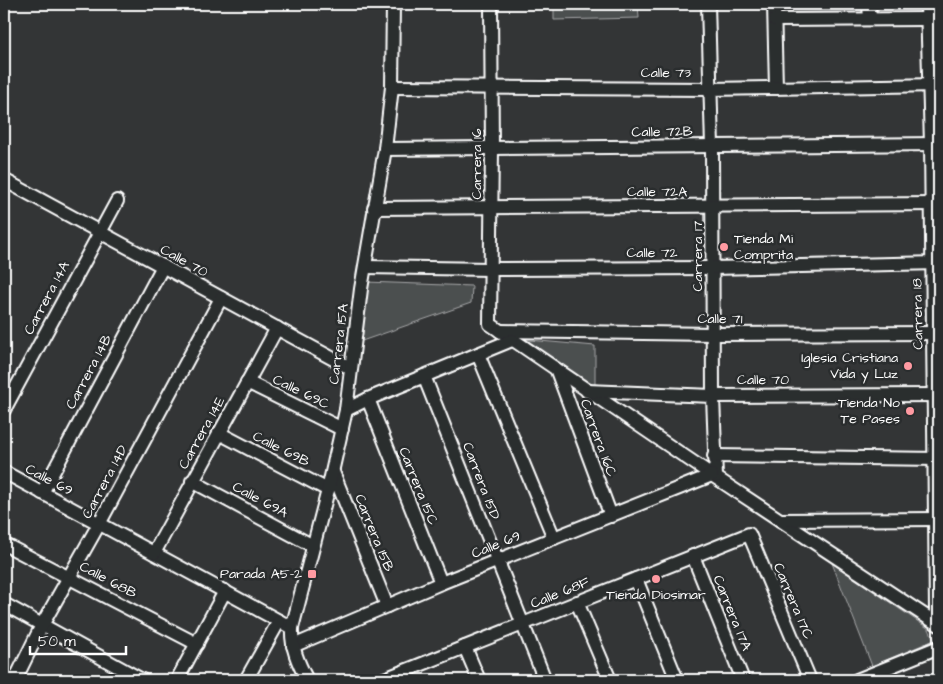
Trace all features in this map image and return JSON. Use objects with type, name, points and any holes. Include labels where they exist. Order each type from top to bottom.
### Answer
[{"type":"street","name":"Carrera 15A","points":[[307,680],[293,646],[292,628],[333,472],[346,410],[350,368],[365,267],[385,149],[392,87],[393,4]]},
{"type":"street","name":"Carrera 16","points":[[490,4],[492,149],[490,269],[495,328]]},
{"type":"street","name":"Carrera 17","points":[[708,4],[712,147],[714,476]]},
{"type":"street","points":[[774,4],[776,88]]},
{"type":"street","points":[[869,4],[870,19]]},
{"type":"street","name":"Carrera 18","points":[[927,4],[935,85],[936,610],[939,624]]},
{"type":"street","points":[[775,20],[927,18]]},
{"type":"street","name":"Calle 73","points":[[392,87],[710,89],[935,85]]},
{"type":"street","name":"Calle 72B","points":[[385,149],[935,144]]},
{"type":"street","name":"Calle 70","points":[[4,180],[350,368]]},
{"type":"street","name":"Carrera 14A","points":[[4,410],[117,202]]},
{"type":"street","name":"Calle 72A","points":[[374,208],[936,204]]},
{"type":"street","name":"Calle 72","points":[[365,267],[490,269],[712,268],[936,263]]},
{"type":"street","name":"Carrera 14B","points":[[42,493],[163,266]]},
{"type":"street","name":"Carrera 14D","points":[[15,680],[42,624],[70,577],[221,298]]},
{"type":"street","name":"Carrera 14E","points":[[154,552],[277,328]]},
{"type":"street","points":[[495,328],[714,476],[939,624]]},
{"type":"street","name":"Calle 71","points":[[495,328],[714,334],[936,333]]},
{"type":"street","points":[[346,410],[512,340]]},
{"type":"street","points":[[478,354],[554,538]]},
{"type":"street","name":"Carrera 16C","points":[[557,371],[611,516]]},
{"type":"street","name":"Carrera 15D","points":[[424,376],[496,561],[545,680]]},
{"type":"street","name":"Calle 69C","points":[[247,382],[342,429]]},
{"type":"street","name":"Calle 70","points":[[587,391],[713,396],[936,395]]},
{"type":"street","name":"Carrera 15C","points":[[368,400],[440,583]]},
{"type":"street","name":"Calle 69B","points":[[219,433],[328,490]]},
{"type":"street","points":[[714,456],[937,459]]},
{"type":"street","name":"Calle 69","points":[[4,472],[292,628]]},
{"type":"street","name":"Carrera 15B","points":[[333,472],[387,606]]},
{"type":"street","name":"Calle 69","points":[[293,646],[440,583],[714,476]]},
{"type":"street","name":"Calle 69A","points":[[192,481],[313,546]]},
{"type":"street","points":[[780,520],[937,519]]},
{"type":"street","name":"Calle 68F","points":[[382,680],[411,675],[466,647],[748,534]]},
{"type":"street","name":"Carrera 17C","points":[[748,534],[810,680]]},
{"type":"street","name":"Calle 68B","points":[[4,544],[197,644]]},
{"type":"street","name":"Carrera 17A","points":[[693,556],[743,680]]},
{"type":"street","points":[[636,579],[677,680]]},
{"type":"street","points":[[177,680],[225,591]]},
{"type":"street","points":[[577,602],[610,680]]},
{"type":"street","points":[[4,604],[142,680]]},
{"type":"street","points":[[246,680],[279,621]]},
{"type":"street","points":[[466,647],[479,680]]},
{"type":"street","points":[[857,680],[882,675],[939,647]]},
{"type":"street","points":[[4,674],[15,680]]},
{"type":"shaded area","points":[[554,4],[638,4],[639,18],[554,20]]},
{"type":"shaded area","points":[[779,4],[865,4],[865,15],[779,16]]},
{"type":"shaded area","points":[[366,282],[472,286],[471,303],[359,342]]},
{"type":"shaded area","points":[[518,339],[595,346],[595,388]]},
{"type":"shaded area","points":[[832,563],[929,629],[934,640],[872,666]]},
{"type":"place","name":"Tienda Mi Comprita","points":[[724,247]]},
{"type":"place","name":"Iglesia Cristiana Vida y Luz","points":[[908,366]]},
{"type":"place","name":"Tienda No Te Pases","points":[[910,411]]},
{"type":"place","name":"Parada A5-2","points":[[312,574]]},
{"type":"place","name":"Tienda Diosimar","points":[[656,579]]}]
